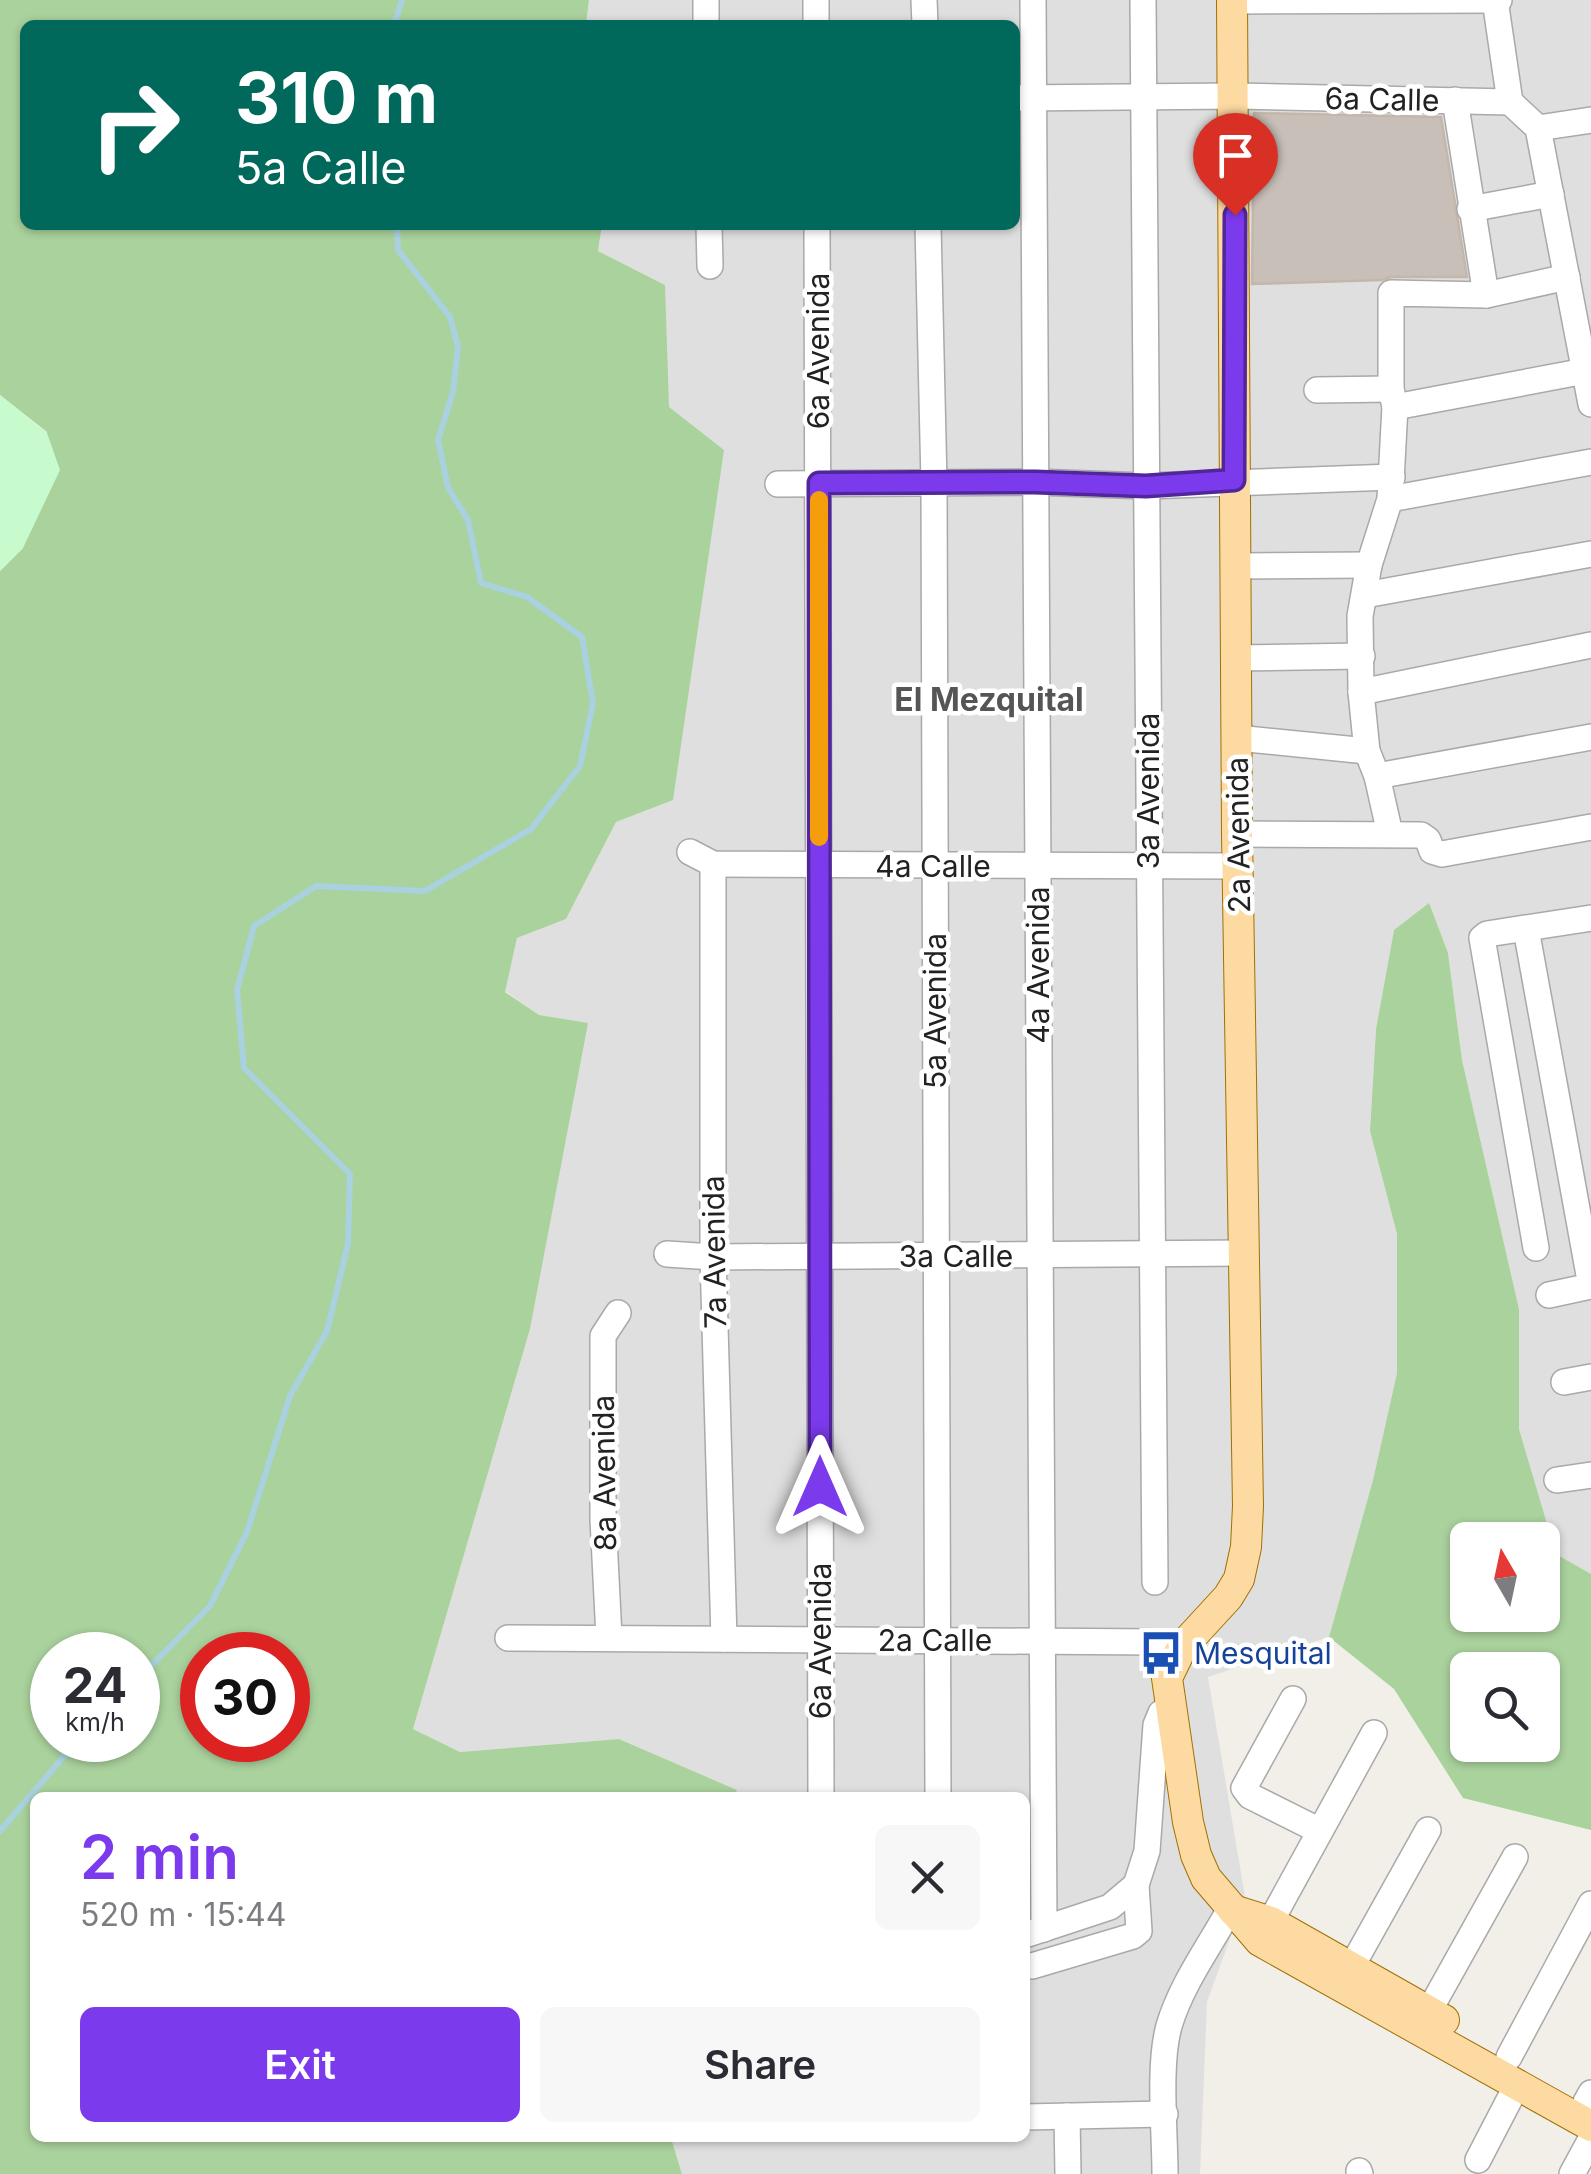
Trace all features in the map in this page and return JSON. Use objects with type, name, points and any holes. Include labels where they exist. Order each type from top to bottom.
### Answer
[{"type":"main road","name":"2a Avenida","points":[[1182,1647],[1234,1587],[1244,1559],[1248,1506],[1238,866],[1232,0]]},
{"type":"main road","points":[[1182,1647],[1167,1678],[1196,1855],[1213,1889],[1230,1909],[1513,2070],[1590,2106]]},
{"type":"main road","points":[[1266,1931],[1352,1966],[1430,2011],[1513,2070]]},
{"type":"street","name":"4a Avenida","points":[[1032,0],[1024,98],[1035,482],[1038,867],[1042,1641],[1035,1932]]},
{"type":"street","name":"3a Avenida","points":[[1143,0],[1155,1582]]},
{"type":"street","points":[[1232,0],[1497,0],[1510,102],[1538,128],[1589,388],[1393,398],[1316,390]]},
{"type":"street","name":"6a Calle","points":[[1024,98],[1235,96],[1510,102]]},
{"type":"street","points":[[1454,100],[1486,295]]},
{"type":"street","points":[[1538,128],[1591,120]]},
{"type":"street","points":[[1470,208],[1551,194]]},
{"type":"street","points":[[709,230],[710,266]]},
{"type":"street","name":"6a Avenida","points":[[817,230],[821,1792]]},
{"type":"street","name":"5a Avenida","points":[[928,230],[934,482],[938,1792]]},
{"type":"street","points":[[1390,834],[1367,751],[1360,616],[1369,566],[1391,488],[1391,293],[1486,295],[1566,277]]},
{"type":"street","points":[[778,484],[1035,482],[1146,486],[1234,480],[1391,488],[1591,462]]},
{"type":"street","points":[[1365,595],[1591,554]]},
{"type":"street","points":[[1236,566],[1369,566]]},
{"type":"street","points":[[1361,692],[1591,644]]},
{"type":"street","points":[[1236,658],[1362,656]]},
{"type":"street","points":[[1377,776],[1591,737]]},
{"type":"street","points":[[1237,738],[1367,751]]},
{"type":"street","points":[[1238,834],[1422,835],[1432,851],[1442,854],[1591,827]]},
{"type":"street","name":"4a Calle","points":[[702,858],[819,866],[1238,866]]},
{"type":"street","name":"7a Avenida","points":[[702,858],[724,1639]]},
{"type":"street","points":[[1536,1248],[1482,938],[1487,934],[1591,918]]},
{"type":"street","points":[[1526,929],[1591,1286],[1548,1295]]},
{"type":"street","name":"3a Calle","points":[[667,1254],[1245,1254]]},
{"type":"street","name":"8a Avenida","points":[[609,1638],[603,1519],[603,1336],[618,1313]]},
{"type":"street","points":[[1564,1382],[1591,1377]]},
{"type":"street","points":[[1557,1480],[1591,1475]]},
{"type":"street","name":"2a Calle","points":[[508,1638],[1159,1642],[1182,1647]]},
{"type":"street","points":[[1294,1699],[1244,1788],[1250,1796],[1318,1830]]},
{"type":"street","points":[[1032,1966],[1139,1931],[1136,1885],[1147,1851],[1156,1725],[1161,1712],[1170,1709]]},
{"type":"street","points":[[1266,1931],[1374,1733]]},
{"type":"street","points":[[1352,1966],[1428,1830]]},
{"type":"street","points":[[1430,2011],[1515,1858]]},
{"type":"street","points":[[1035,1932],[1110,1907],[1136,1885]]},
{"type":"street","points":[[1478,2160],[1513,2070],[1591,1904]]},
{"type":"street","points":[[1165,2174],[1164,2049],[1169,2027],[1179,2000],[1230,1909]]},
{"type":"street","points":[[1030,2117],[1165,2114]]},
{"type":"street","points":[[1067,2116],[1068,2174]]},
{"type":"street","points":[[1572,2174],[1591,2139]]},
{"type":"shaded area","points":[[589,0],[1591,0],[1591,1574],[1560,1556],[1560,1522],[1547,1522],[1519,1429],[1519,1309],[1462,1060],[1448,953],[1394,930],[1376,1029],[1370,1131],[1397,1234],[1397,1373],[1373,1480],[1329,1637],[1208,1677],[1245,1897],[1207,2002],[1200,2174],[682,2174],[672,2142],[1030,2142],[1030,1792],[736,1792],[619,1739],[460,1752],[413,1729],[530,1329],[587,1024],[539,1015],[505,991],[517,938],[566,919],[616,822],[673,799],[665,285],[598,251],[601,230],[1020,230],[1020,20],[587,20]]},
{"type":"green space","points":[[0,0],[589,0],[587,20],[20,20],[20,230],[601,230],[598,251],[665,285],[669,407],[724,450],[673,800],[616,822],[566,919],[517,938],[505,992],[539,1015],[588,1023],[530,1329],[413,1729],[460,1752],[619,1739],[737,1790],[30,1792],[30,2142],[672,2142],[682,2174],[0,2174],[0,571],[23,548],[47,432],[0,395]]},
{"type":"green space","points":[[0,395],[47,433],[60,470],[23,548],[0,571]]},
{"type":"green space","points":[[1429,903],[1448,953],[1462,1060],[1519,1309],[1519,1429],[1547,1522],[1450,1522],[1450,1632],[1560,1632],[1560,1556],[1591,1574],[1591,1830],[1463,1798],[1394,1689],[1329,1637],[1373,1480],[1397,1373],[1397,1234],[1370,1131],[1376,1029],[1394,930]]},
{"type":"building","points":[[1254,113],[1441,117],[1467,277],[1252,284]]},
{"type":"waterway","points":[[396,20],[402,0]]},
{"type":"waterway","points":[[160,1657],[210,1606],[247,1532],[290,1396],[327,1331],[348,1244],[350,1174],[244,1068],[237,990],[254,926],[316,886],[425,891],[531,829],[580,766],[593,703],[582,637],[527,597],[481,583],[468,520],[448,488],[438,440],[453,392],[458,347],[450,317],[398,250],[397,230]]},
{"type":"waterway","points":[[33,1792],[59,1762]]},
{"type":"waterway","points":[[0,1831],[30,1796]]},
{"type":"slow traffic","points":[[819,500],[819,837]]},
{"type":"place","name":"Mesquital","points":[[1161,1653]]},
{"type":"district","name":"El Mezquital","points":[[989,699]]},
{"type":"route","points":[[820,1487],[819,483],[1146,486],[1234,480],[1235,215]]}]
